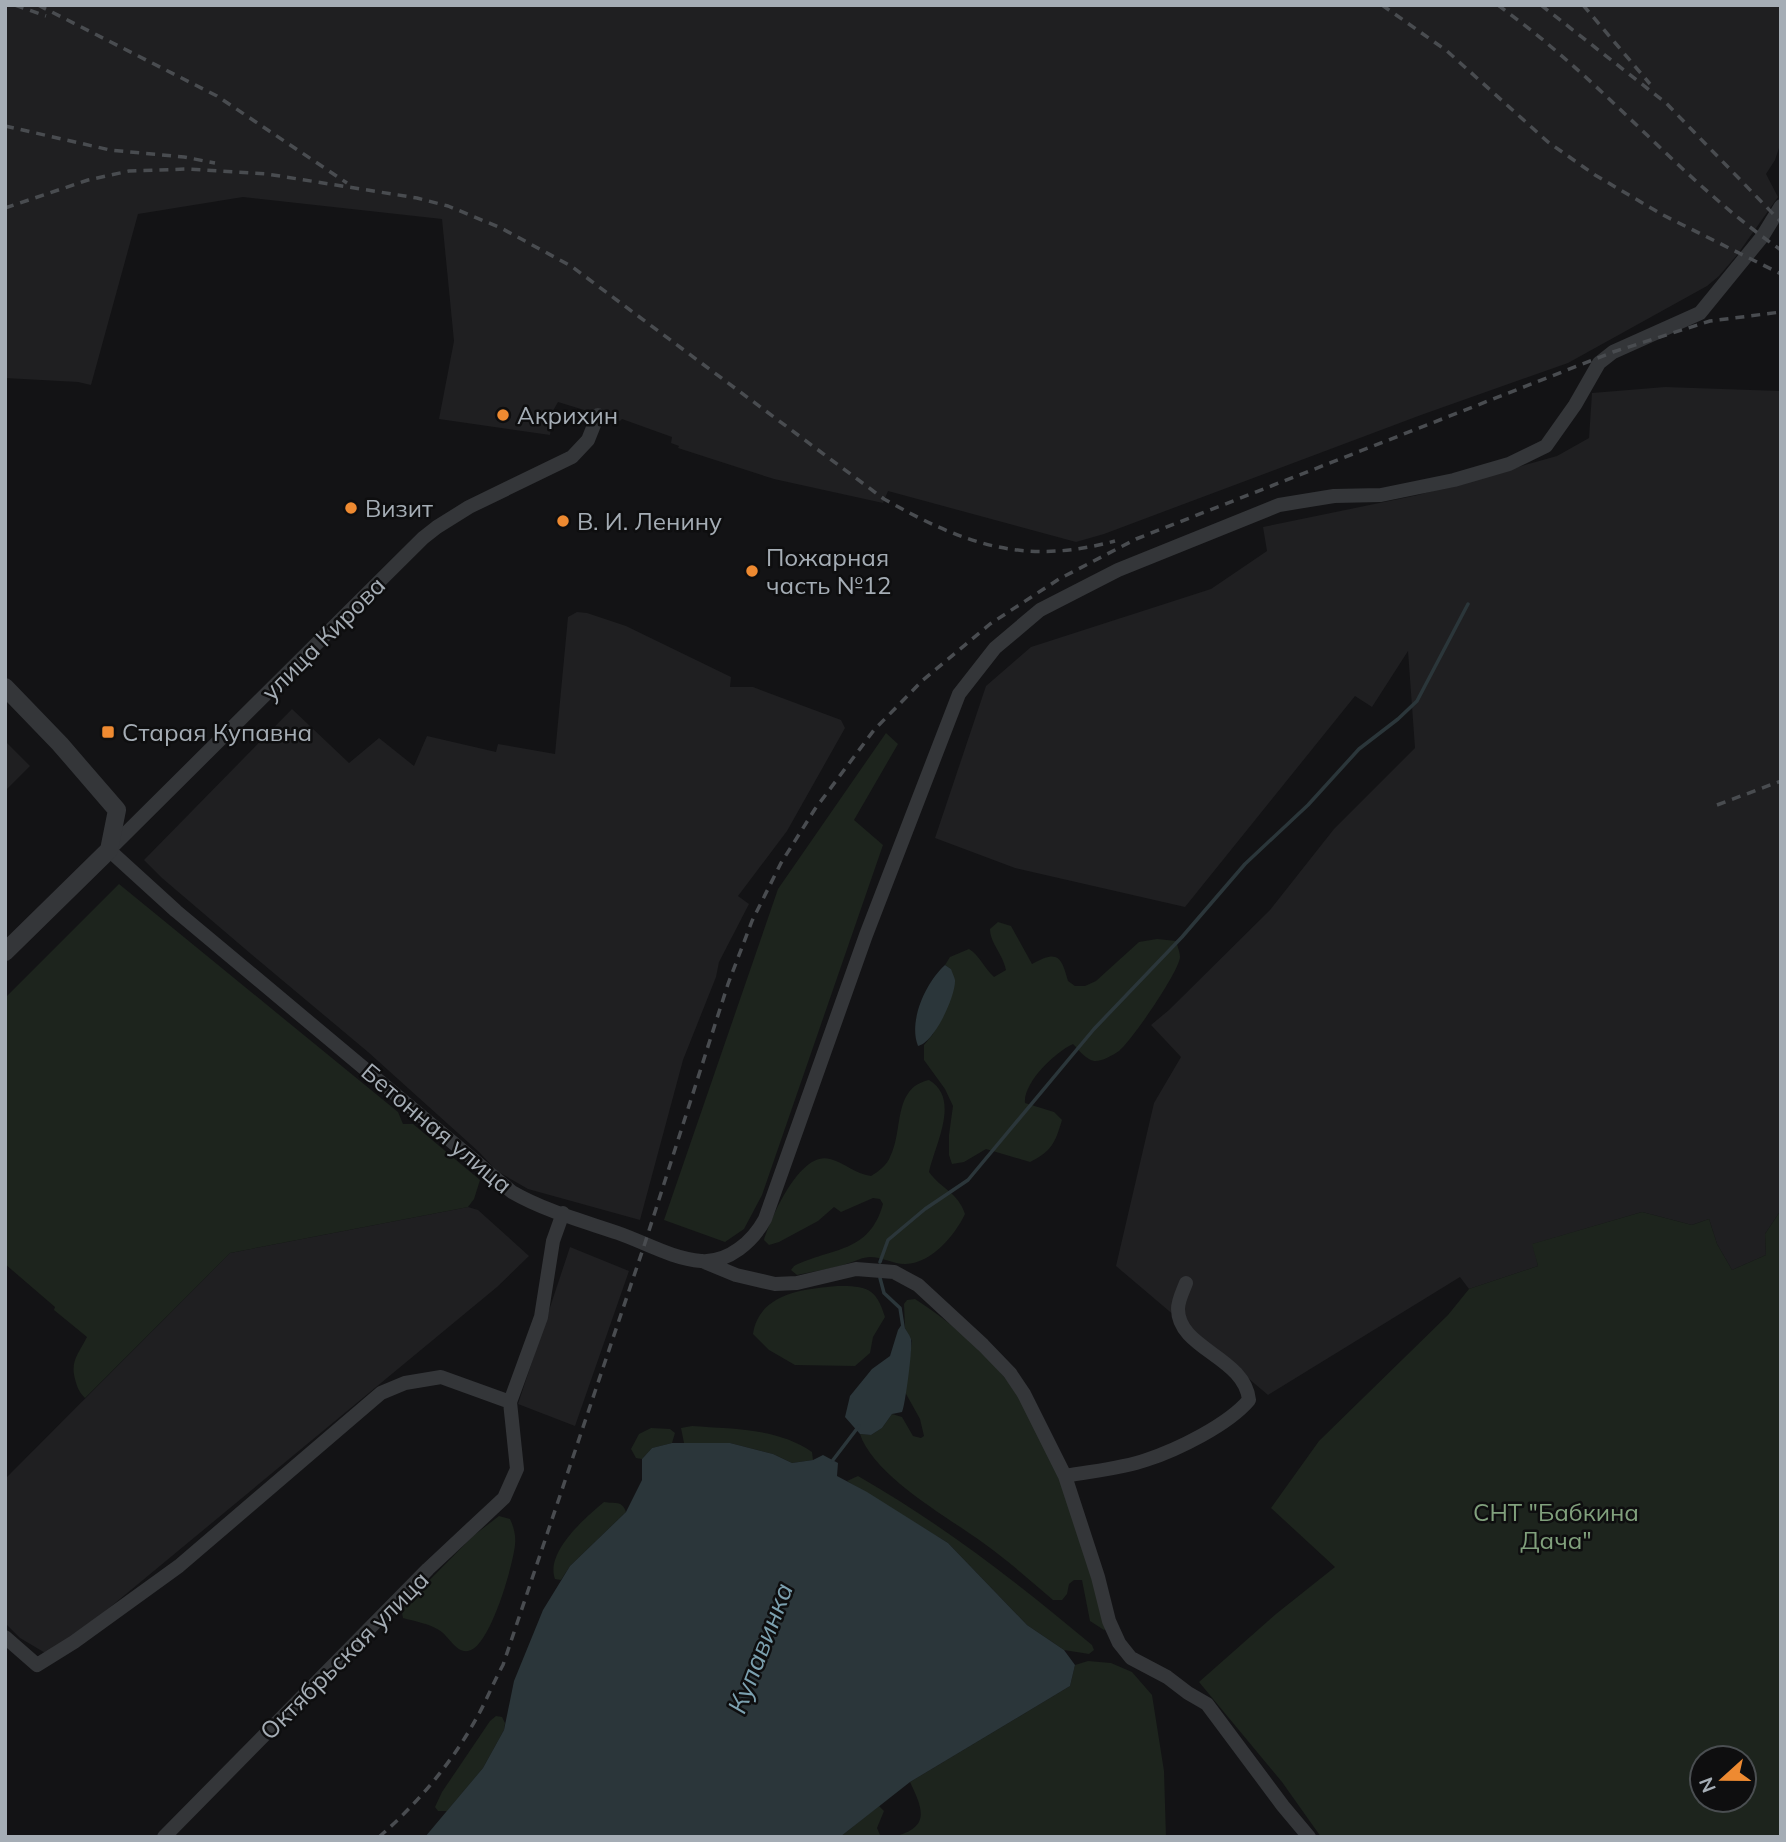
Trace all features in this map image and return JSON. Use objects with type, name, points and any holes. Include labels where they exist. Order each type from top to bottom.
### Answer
[{"type":"street","points":[[702,1261],[721,1258],[741,1248],[758,1232],[765,1219],[845,993],[959,694],[995,648],[1040,610],[1118,570],[1279,505],[1334,496],[1381,495],[1454,480],[1509,464],[1546,446],[1576,405],[1599,363],[1613,352],[1700,313],[1762,237],[1781,206]]},
{"type":"street","name":"улица Кирова","points":[[5,952],[423,538],[469,507],[572,457],[588,440],[598,415]]},
{"type":"street","points":[[5,687],[60,744],[117,810],[109,850]]},
{"type":"street","name":"Бетонная улица","points":[[109,850],[176,911],[394,1092],[496,1181],[528,1201],[736,1275],[775,1284],[797,1283],[856,1269],[894,1272],[918,1285],[983,1345],[1010,1373],[1024,1394],[1065,1476],[1109,1620],[1119,1643],[1131,1658],[1167,1677],[1207,1704],[1309,1837]]},
{"type":"street","points":[[5,1637],[37,1665],[74,1642],[178,1566],[381,1393],[405,1383],[441,1377],[510,1402],[541,1317],[553,1241],[563,1213]]},
{"type":"street","points":[[1065,1476],[1146,1460],[1213,1429],[1238,1413],[1249,1400],[1248,1391],[1240,1376],[1184,1331],[1179,1320],[1178,1306],[1186,1283]]},
{"type":"street","name":"Октябрьская улица","points":[[164,1837],[428,1569],[504,1499],[517,1469],[510,1402]]},
{"type":"shaded area","points":[[5,5],[1781,5],[1781,142],[1775,160],[1766,174],[1778,197],[1737,255],[1707,286],[1568,363],[1076,542],[888,491],[883,503],[774,479],[678,448],[679,446],[671,443],[672,437],[622,419],[620,421],[558,402],[554,409],[550,435],[439,419],[454,341],[442,219],[243,197],[138,214],[91,385],[5,378]]},
{"type":"shaded area","points":[[1665,387],[1781,391],[1781,1210],[1765,1234],[1766,1255],[1732,1270],[1717,1244],[1709,1219],[1692,1225],[1642,1212],[1533,1244],[1538,1266],[1469,1289],[1460,1277],[1268,1395],[1116,1266],[1154,1103],[1181,1057],[1151,1025],[1270,910],[1334,829],[1415,748],[1408,651],[1372,707],[1355,696],[1185,907],[1015,868],[935,838],[986,686],[1031,647],[1211,589],[1267,551],[1263,527],[1418,495],[1557,456],[1589,438],[1592,393]]},
{"type":"shaded area","points":[[577,612],[626,626],[731,677],[730,687],[753,687],[841,720],[845,728],[787,831],[738,896],[749,904],[719,962],[716,977],[683,1060],[640,1220],[528,1189],[497,1171],[368,1052],[144,860],[292,709],[349,763],[379,738],[414,766],[427,736],[496,752],[498,744],[555,754],[568,617]]},
{"type":"shaded area","points":[[5,741],[30,766],[5,791]]},
{"type":"shaded area","points":[[468,1207],[478,1210],[529,1256],[497,1287],[97,1618],[47,1654],[20,1638],[5,1623],[5,1479],[230,1253]]},
{"type":"shaded area","points":[[570,1247],[629,1271],[575,1426],[518,1404]]},
{"type":"green space","points":[[886,733],[898,744],[854,820],[883,845],[762,1195],[744,1229],[725,1242],[664,1220],[778,889]]},
{"type":"green space","points":[[119,884],[398,1112],[403,1124],[413,1124],[480,1180],[474,1199],[468,1207],[230,1253],[85,1398],[77,1387],[74,1367],[76,1357],[87,1337],[5,1264],[5,998]]},
{"type":"green space","points":[[998,922],[1011,926],[1032,964],[1048,957],[1057,958],[1068,981],[1075,986],[1085,986],[1096,981],[1139,942],[1157,939],[1176,941],[1180,957],[1154,1006],[1119,1051],[1094,1061],[1073,1044],[1049,1061],[1029,1086],[1025,1103],[1054,1112],[1062,1120],[1055,1140],[1048,1150],[1030,1162],[986,1149],[964,1162],[952,1164],[949,1135],[953,1106],[945,1089],[924,1060],[924,1045],[933,1034],[951,969],[945,965],[950,957],[969,949],[994,977],[1006,970],[990,929]]},
{"type":"green space","points":[[929,1080],[938,1088],[945,1110],[929,1172],[962,1207],[965,1214],[955,1231],[942,1246],[925,1259],[916,1262],[902,1264],[867,1257],[797,1275],[791,1270],[794,1266],[859,1241],[877,1220],[883,1204],[880,1199],[873,1198],[841,1212],[834,1207],[818,1221],[769,1245],[764,1240],[788,1188],[808,1165],[819,1159],[830,1159],[871,1176],[879,1170],[889,1160],[894,1147],[904,1101],[909,1092]]},
{"type":"green space","name":"СНТ \"Бабкина Дача\"","points":[[1781,1210],[1781,1837],[1321,1837],[1282,1782],[1199,1682],[1276,1614],[1335,1567],[1271,1508],[1319,1441],[1448,1315],[1469,1289],[1538,1266],[1532,1244],[1642,1212],[1692,1225],[1709,1219],[1717,1244],[1732,1270],[1766,1255],[1765,1234]]},
{"type":"green space","points":[[837,1286],[868,1290],[878,1300],[885,1317],[873,1337],[870,1353],[855,1366],[795,1365],[769,1350],[753,1334],[757,1320],[774,1302],[798,1292]]},
{"type":"green space","points":[[915,1299],[974,1345],[1001,1373],[1022,1402],[1061,1483],[1110,1627],[1104,1630],[1090,1621],[1082,1580],[1074,1580],[1069,1584],[1067,1594],[1062,1600],[1053,1600],[991,1549],[895,1480],[868,1450],[860,1434],[871,1435],[882,1428],[892,1414],[902,1417],[913,1436],[924,1436],[920,1419],[905,1392],[912,1341],[905,1328],[904,1304],[907,1300]]},
{"type":"green space","points":[[692,1426],[739,1429],[785,1438],[812,1452],[813,1460],[792,1463],[773,1454],[730,1443],[684,1443],[681,1428]]},
{"type":"green space","points":[[651,1428],[670,1429],[675,1433],[672,1443],[652,1448],[642,1459],[636,1458],[631,1449],[639,1434]]},
{"type":"green space","points":[[858,1476],[979,1555],[1092,1645],[1094,1650],[1089,1654],[1064,1650],[1027,1625],[948,1543],[847,1481]]},
{"type":"green space","points":[[604,1502],[620,1504],[626,1512],[570,1566],[561,1580],[555,1579],[553,1569],[561,1547],[578,1526]]},
{"type":"green space","points":[[499,1516],[510,1519],[515,1545],[499,1604],[484,1636],[476,1646],[464,1651],[435,1628],[403,1618],[405,1605],[473,1536]]},
{"type":"green space","points":[[1088,1661],[1111,1663],[1132,1672],[1152,1695],[1164,1771],[1166,1837],[892,1837],[913,1829],[920,1817],[918,1802],[910,1782],[1070,1686],[1075,1665]]},
{"type":"green space","points":[[496,1716],[502,1717],[504,1730],[483,1768],[447,1811],[438,1811],[435,1807],[442,1792]]},
{"type":"green space","points":[[879,1806],[884,1811],[877,1828],[880,1835],[887,1837],[840,1837]]},
{"type":"water","points":[[945,965],[951,969],[955,980],[952,997],[931,1037],[918,1046],[915,1025],[921,1002],[931,981]]},
{"type":"water","points":[[902,1324],[911,1344],[902,1412],[892,1414],[882,1428],[871,1435],[860,1434],[845,1417],[850,1396],[872,1369],[890,1356]]},
{"type":"water","name":"Купавинка","points":[[672,1443],[730,1443],[773,1454],[792,1463],[813,1460],[823,1455],[838,1463],[837,1476],[948,1543],[1027,1625],[1064,1650],[1075,1665],[1070,1686],[910,1782],[840,1837],[425,1837],[483,1768],[504,1730],[514,1681],[543,1610],[570,1566],[626,1512],[642,1480],[642,1459],[652,1448]]},
{"type":"waterway","points":[[880,1262],[888,1240],[925,1209],[968,1180],[1094,1029],[1182,937],[1245,864],[1308,805],[1359,749],[1417,701],[1468,604]]},
{"type":"waterway","points":[[880,1278],[884,1293],[900,1308],[903,1327]]},
{"type":"waterway","points":[[833,1460],[859,1426]]},
{"type":"railway","points":[[15,5],[46,16]]},
{"type":"railway","points":[[38,5],[217,96],[347,183]]},
{"type":"railway","points":[[1382,5],[1447,51],[1548,142],[1595,175],[1663,215],[1781,274]]},
{"type":"railway","points":[[1498,5],[1578,70],[1691,177],[1781,250]]},
{"type":"railway","points":[[1541,5],[1666,103],[1781,222]]},
{"type":"railway","points":[[1583,5],[1650,84]]},
{"type":"railway","points":[[5,126],[110,150],[184,157],[215,163]]},
{"type":"railway","points":[[5,208],[88,180],[129,171],[188,169],[267,174],[417,198],[448,206],[501,228],[571,266],[884,499],[913,515],[968,539],[1023,551],[1082,548],[1115,541]]},
{"type":"railway","points":[[379,1837],[420,1797],[456,1752],[480,1713],[503,1665],[645,1243],[728,984],[752,921],[781,863],[815,809],[874,730],[923,680],[990,624],[1059,579],[1136,539],[1613,352],[1710,321],[1781,312]]},
{"type":"railway","points":[[1717,805],[1781,781]]},
{"type":"place","name":"Акрихин","points":[[503,415]]},
{"type":"place","name":"Визит","points":[[351,508]]},
{"type":"place","name":"В. И. Ленину","points":[[563,521]]},
{"type":"place","name":"Пожарная часть №12","points":[[752,571]]},
{"type":"place","name":"Старая Купавна","points":[[108,732]]}]
